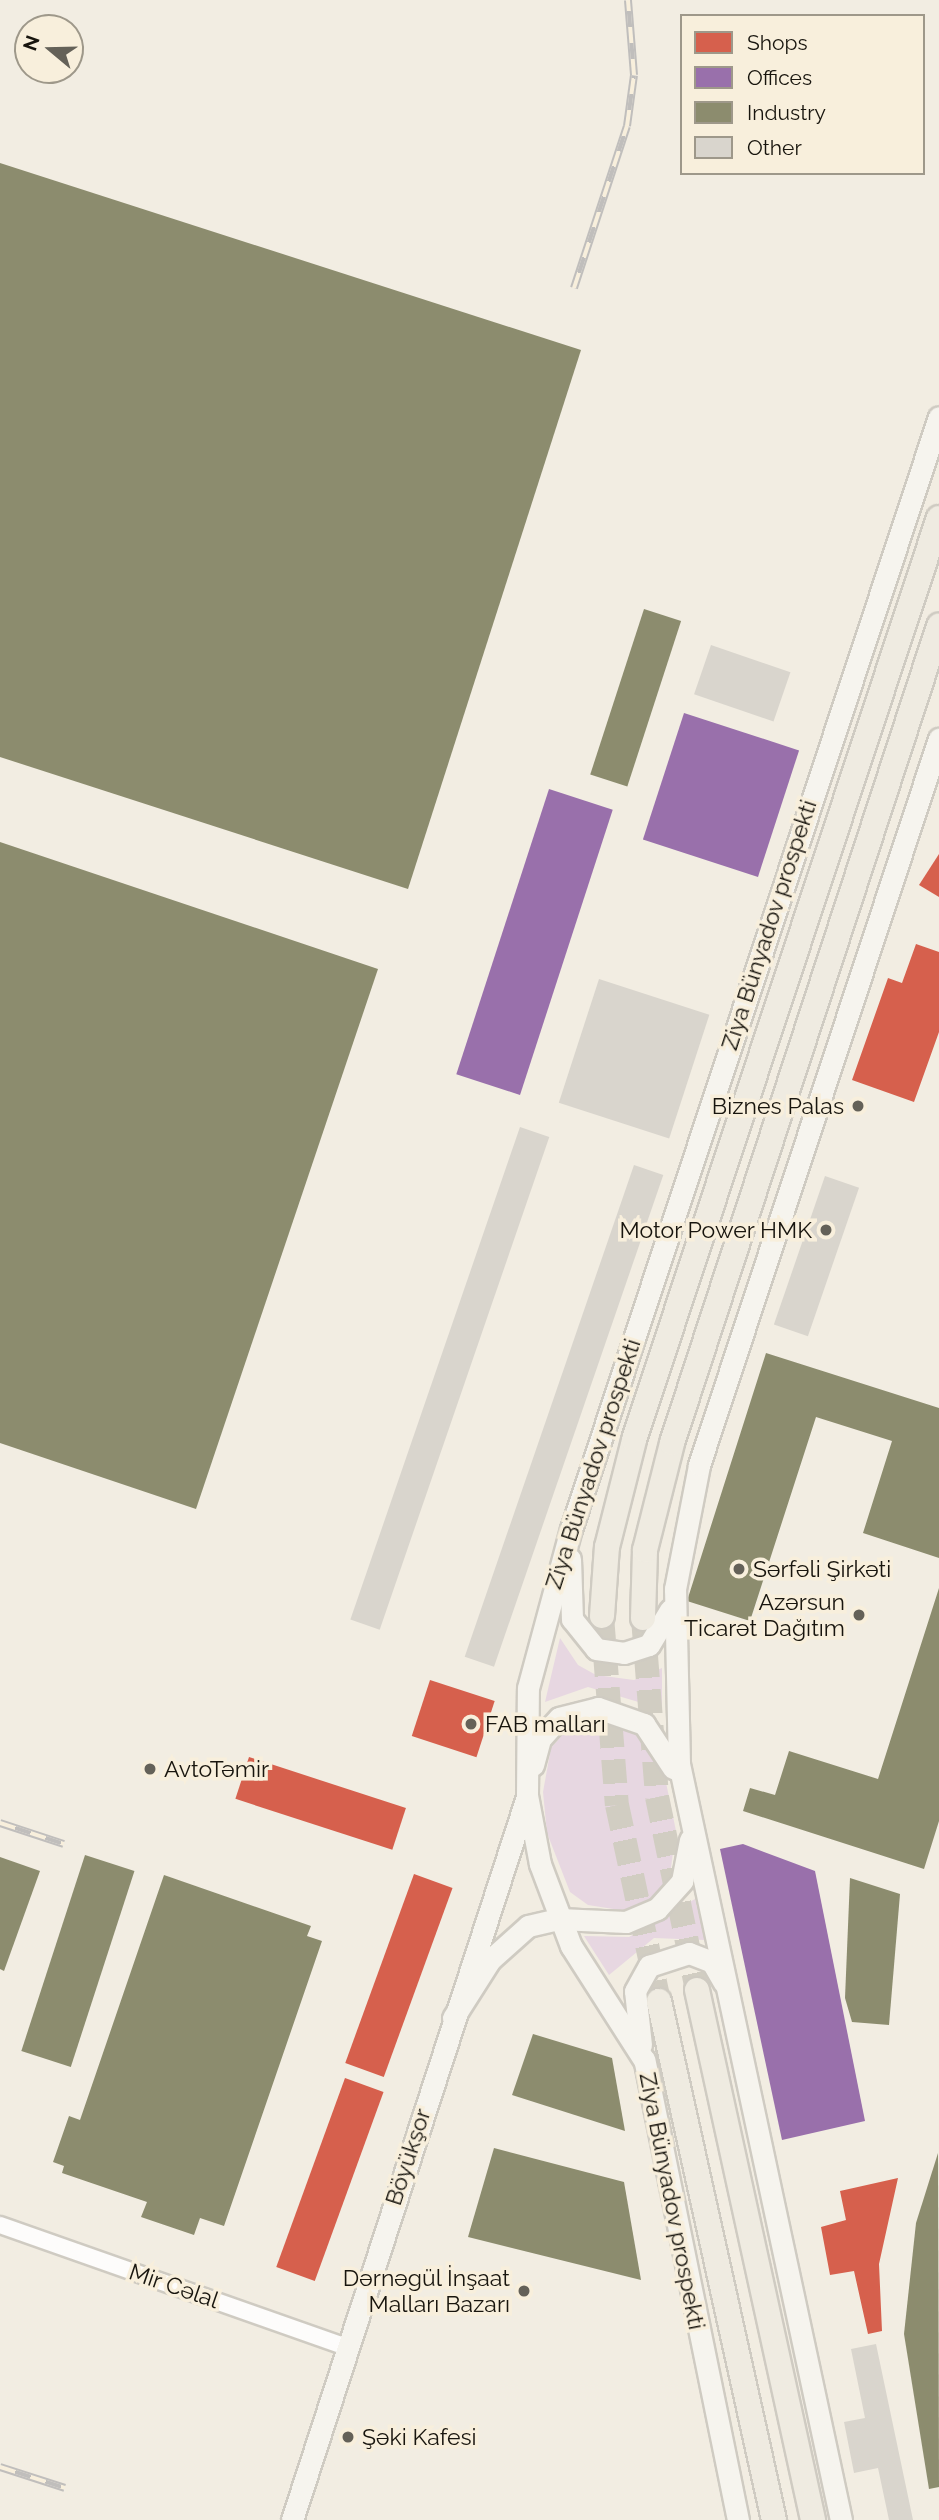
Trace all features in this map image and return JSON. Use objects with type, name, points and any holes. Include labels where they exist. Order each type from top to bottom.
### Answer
[{"type":"main road","name":"Ziya Bünyadov prospekti","points":[[738,2520],[644,2060],[559,1919],[540,1864],[527,1795],[531,1668],[571,1529],[939,417]]},
{"type":"main road","name":"Ziya Bünyadov prospekti","points":[[603,1616],[607,1547],[634,1440],[939,517]]},
{"type":"main road","points":[[643,1618],[645,1550],[672,1443],[939,626]]},
{"type":"main road","points":[[571,1529],[569,1604],[579,1632],[596,1649],[624,1653],[649,1645],[667,1621],[699,1465],[939,739]]},
{"type":"main road","points":[[675,1589],[676,1738],[691,1823],[734,2008],[841,2520]]},
{"type":"main road","points":[[453,2018],[504,1944],[528,1926],[559,1919],[626,1922],[657,1909],[682,1881],[691,1823],[654,1734],[598,1708],[571,1712],[550,1726],[534,1756],[527,1795]]},
{"type":"main road","name":"Böyükşor","points":[[292,2520],[527,1795]]},
{"type":"main road","points":[[644,2060],[635,1991],[663,1957],[689,1953],[712,1962],[734,2008]]},
{"type":"main road","points":[[697,1990],[813,2520]]},
{"type":"main road","name":"Ziya Bünyadov prospekti","points":[[659,2001],[774,2520]]},
{"type":"street","name":"Mir Cəlal","points":[[0,2225],[347,2347]]},
{"type":"shaded area","points":[[560,1638],[578,1665],[596,1675],[634,1680],[662,1668],[662,1709],[588,1687],[545,1702]]},
{"type":"shaded area","points":[[607,1721],[637,1731],[663,1768],[676,1831],[669,1882],[646,1904],[626,1911],[588,1905],[570,1892],[547,1833],[543,1792],[551,1748],[564,1733]]},
{"type":"shaded area","points":[[695,1899],[705,1940],[654,1938],[609,1975],[584,1936],[629,1937]]},
{"type":"building: Shops","points":[[939,854],[939,897],[919,885]]},
{"type":"building: Shops","points":[[916,944],[939,952],[939,1032],[914,1102],[852,1080],[888,978],[902,983]]},
{"type":"building: Shops","points":[[430,1680],[495,1701],[476,1757],[412,1736]]},
{"type":"building: Shops","points":[[249,1757],[406,1808],[392,1850],[235,1799]]},
{"type":"building: Shops","points":[[414,1874],[453,1888],[384,2077],[345,2063]]},
{"type":"building: Shops","points":[[345,2078],[384,2092],[315,2281],[276,2267]]},
{"type":"building: Shops","points":[[898,2178],[879,2264],[882,2331],[868,2334],[854,2271],[830,2275],[821,2227],[846,2220],[840,2191]]},
{"type":"building: Offices","points":[[684,713],[799,750],[758,877],[643,839]]},
{"type":"building: Offices","points":[[549,789],[613,810],[520,1095],[456,1074]]},
{"type":"building: Offices","points":[[743,1844],[815,1871],[865,2121],[782,2140],[720,1849]]},
{"type":"building: Industry","points":[[0,163],[581,350],[408,889],[0,757]]},
{"type":"building: Industry","points":[[644,609],[681,621],[627,787],[590,774]]},
{"type":"building: Industry","points":[[0,842],[378,969],[196,1509],[0,1443]]},
{"type":"building: Industry","points":[[766,1353],[939,1408],[939,1558],[863,1533],[892,1441],[816,1417],[750,1621],[687,1601]]},
{"type":"building: Industry","points":[[939,1588],[939,1821],[924,1869],[743,1811],[750,1788],[775,1795],[789,1751],[878,1779]]},
{"type":"building: Industry","points":[[85,1855],[134,1871],[71,2067],[21,2051]]},
{"type":"building: Industry","points":[[0,1857],[40,1871],[4,1971],[0,1969]]},
{"type":"building: Industry","points":[[164,1875],[311,1926],[307,1936],[322,1941],[224,2226],[200,2218],[194,2235],[141,2217],[147,2202],[62,2173],[64,2166],[53,2162],[69,2116],[80,2120]]},
{"type":"building: Industry","points":[[850,1878],[900,1894],[889,2025],[852,2022],[845,1998]]},
{"type":"building: Industry","points":[[533,2034],[612,2058],[625,2131],[512,2095]]},
{"type":"building: Industry","points":[[494,2148],[624,2182],[641,2280],[468,2237]]},
{"type":"building: Industry","points":[[938,2153],[939,2487],[929,2489],[904,2334],[916,2223]]},
{"type":"building: Other","points":[[711,645],[790,672],[773,722],[694,694]]},
{"type":"building: Other","points":[[599,979],[709,1015],[669,1138],[559,1103]]},
{"type":"building: Other","points":[[520,1127],[549,1137],[380,1630],[350,1620]]},
{"type":"building: Other","points":[[634,1165],[663,1175],[494,1667],[465,1657]]},
{"type":"building: Other","name":"Motor Power HMK","points":[[825,1176],[859,1188],[808,1336],[774,1324]]},
{"type":"building: Other","points":[[876,2344],[913,2520],[889,2520],[878,2468],[854,2473],[844,2422],[865,2418],[851,2349]]},
{"type":"tunnel","points":[[602,1616],[617,1805],[659,2001]]},
{"type":"tunnel","points":[[643,1618],[657,1797],[697,1990]]},
{"type":"railway","points":[[574,288],[627,126],[634,75],[628,0]]},
{"type":"railway","points":[[0,1823],[64,1844]]},
{"type":"railway","points":[[0,2467],[65,2488]]},
{"type":"place","name":"Biznes Palas","points":[[858,1106]]},
{"type":"place","name":"Motor Power HMK","points":[[826,1230]]},
{"type":"place","name":"Sərfəli Şirkəti","points":[[739,1569]]},
{"type":"place","name":"Azərsun Ticarət Dağıtım","points":[[859,1615]]},
{"type":"place","name":"FAB malları","points":[[471,1724]]},
{"type":"place","name":"AvtoTəmir","points":[[150,1769]]},
{"type":"place","name":"Dərnəgül İnşaat Malları Bazarı","points":[[524,2291]]},
{"type":"place","name":"Şəki Kafesi","points":[[348,2437]]}]
